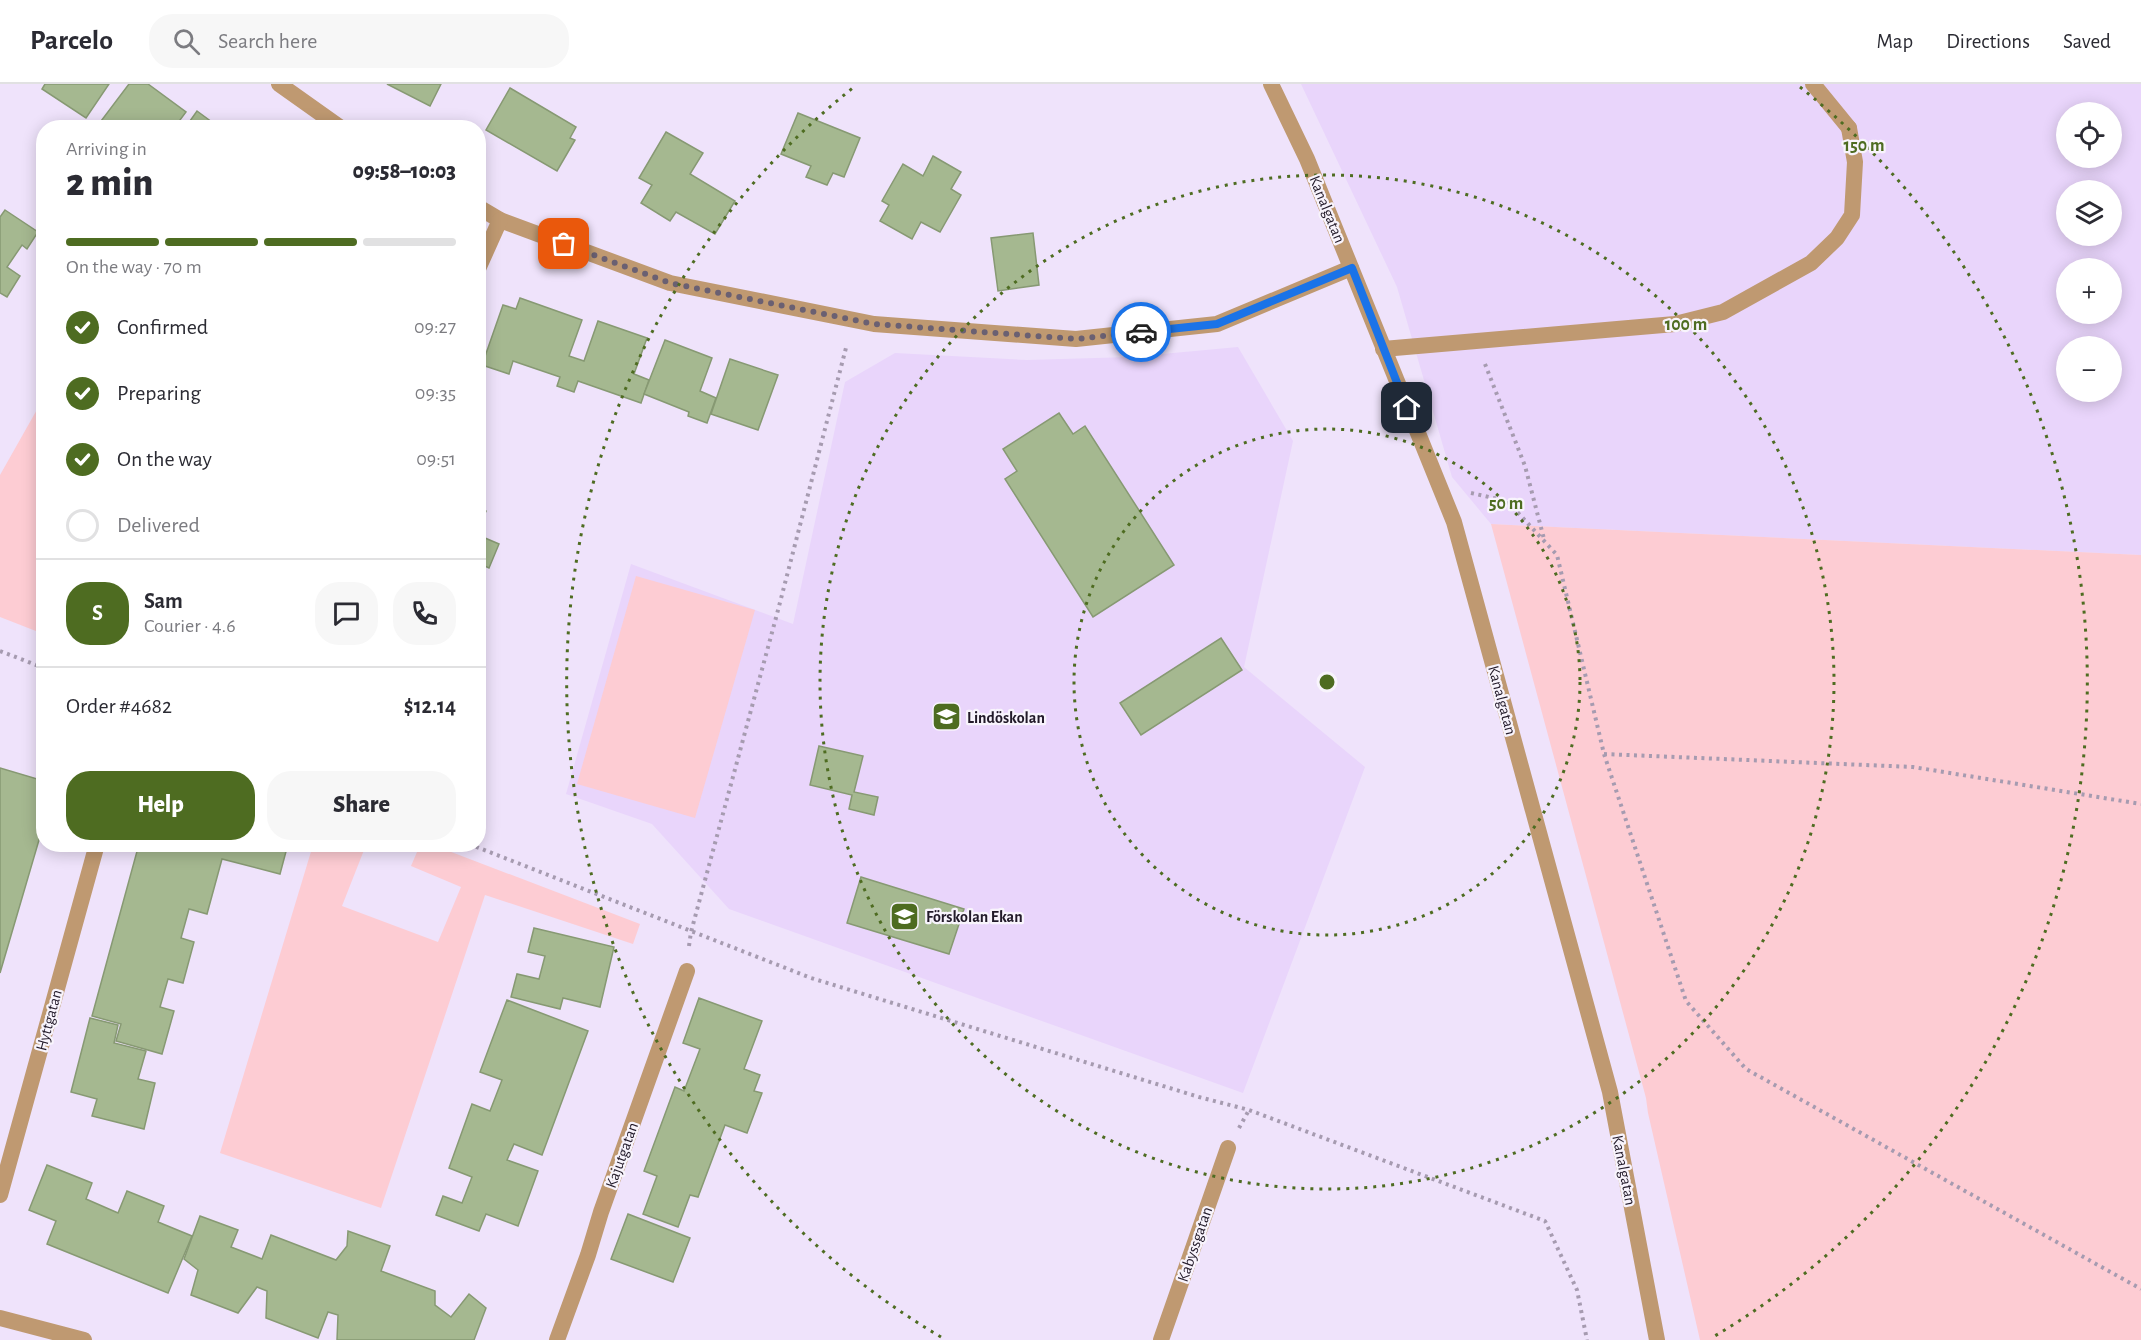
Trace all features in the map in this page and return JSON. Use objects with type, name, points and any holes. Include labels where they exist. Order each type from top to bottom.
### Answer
[{"type":"street","name":"Kanalgatan","points":[[1271,84],[1307,159],[1454,522],[1610,1092],[1657,1340]]},
{"type":"street","points":[[1383,349],[1675,324],[1724,312],[1811,263],[1837,238],[1852,215],[1856,162],[1849,128],[1813,84]]},
{"type":"street","points":[[289,87],[331,120]]},
{"type":"street","points":[[486,212],[500,220],[670,283],[874,324],[1076,339],[1217,324],[1352,268]]},
{"type":"street","points":[[486,251],[500,220]]},
{"type":"street","name":"Hyttgatan","points":[[0,1195],[95,852]]},
{"type":"street","name":"Kajutgatan","points":[[557,1340],[687,971]]},
{"type":"street","name":"Kabyssgatan","points":[[1161,1340],[1228,1148]]},
{"type":"street","points":[[0,1318],[84,1340]]},
{"type":"path","points":[[691,932],[853,320]]},
{"type":"path","points":[[1476,341],[1525,466],[1545,542]]},
{"type":"path","points":[[1439,485],[1507,501],[1557,555],[1604,754],[1686,1001],[1746,1069],[2141,1289]]},
{"type":"path","points":[[0,651],[36,665]]},
{"type":"path","points":[[1604,754],[1913,767],[2141,804]]},
{"type":"path","points":[[486,851],[811,978],[1176,1090],[1249,1110],[1545,1221],[1577,1290],[1587,1340]]},
{"type":"shaded area","points":[[1301,84],[2141,84],[2141,555],[1491,524],[1452,477],[1397,287]]},
{"type":"shaded area","name":"Lindöskolan","points":[[1238,347],[1293,441],[1244,667],[1365,767],[1243,1093],[729,909],[652,824],[566,794],[631,564],[793,624],[845,382],[895,353],[1027,360],[1130,357]]},
{"type":"shaded area","points":[[36,411],[36,631],[0,617],[0,475]]},
{"type":"shaded area","points":[[1491,524],[2141,555],[2141,1340],[1700,1340],[1646,1098]]},
{"type":"shaded area","points":[[636,576],[755,610],[695,818],[577,784]]},
{"type":"shaded area","points":[[311,852],[363,852],[342,906],[438,942],[461,887],[411,866],[417,852],[451,852],[640,924],[633,944],[485,895],[381,1208],[220,1153]]},
{"type":"building","points":[[45,84],[109,84],[86,118],[42,89]]},
{"type":"building","points":[[129,84],[148,84],[186,112],[180,120],[102,120]]},
{"type":"building","points":[[387,84],[441,84],[430,106]]},
{"type":"building","points":[[510,88],[576,127],[570,138],[575,140],[557,171],[486,130]]},
{"type":"building","points":[[197,111],[209,120],[191,120]]},
{"type":"building","points":[[798,113],[860,138],[844,177],[833,173],[827,185],[806,177],[811,166],[781,154]]},
{"type":"building","points":[[666,132],[703,153],[690,174],[735,201],[715,234],[676,212],[670,221],[641,203],[652,185],[639,178]]},
{"type":"building","points":[[933,156],[961,172],[951,189],[961,195],[940,232],[921,222],[912,239],[880,221],[889,205],[882,201],[903,164],[923,176]]},
{"type":"building","points":[[5,210],[36,231],[36,235],[27,249],[22,245],[7,267],[20,276],[7,297],[0,293],[0,217]]},
{"type":"building","points":[[1033,233],[1039,285],[998,291],[991,238]]},
{"type":"building","points":[[520,298],[582,320],[569,356],[584,361],[598,321],[647,338],[634,374],[649,380],[641,403],[578,381],[574,392],[557,386],[560,377],[513,361],[509,374],[486,366],[486,354],[503,305],[516,309]]},
{"type":"building","points":[[665,340],[712,358],[700,391],[716,398],[707,423],[688,416],[689,412],[644,394]]},
{"type":"building","points":[[730,359],[778,375],[758,430],[711,414]]},
{"type":"building","points":[[1059,413],[1073,434],[1085,426],[1174,565],[1093,617],[1005,479],[1017,471],[1003,449]]},
{"type":"building","points":[[486,538],[499,544],[489,568],[486,567]]},
{"type":"building","points":[[1221,638],[1242,670],[1141,735],[1120,703]]},
{"type":"building","points":[[819,746],[863,756],[854,792],[878,797],[874,815],[849,809],[852,795],[810,785]]},
{"type":"building","points":[[0,768],[36,779],[36,850],[0,973]]},
{"type":"building","points":[[137,852],[286,852],[280,874],[222,859],[207,914],[189,909],[181,938],[194,942],[183,983],[168,979],[160,1007],[174,1011],[162,1054],[116,1041],[121,1024],[92,1016]]},
{"type":"building","name":"Förskolan Ekan","points":[[861,877],[964,909],[949,954],[847,923]]},
{"type":"building","points":[[534,928],[614,947],[600,1007],[563,998],[560,1009],[511,997],[517,974],[539,979],[545,956],[528,952]]},
{"type":"building","points":[[699,998],[762,1021],[744,1069],[760,1075],[754,1091],[762,1093],[747,1133],[725,1125],[698,1197],[690,1195],[678,1227],[643,1214],[657,1176],[644,1171],[675,1087],[684,1091],[700,1049],[683,1043]]},
{"type":"building","points":[[507,1000],[588,1031],[542,1155],[514,1144],[507,1160],[538,1171],[518,1226],[486,1214],[479,1231],[436,1215],[443,1196],[462,1203],[472,1177],[449,1168],[472,1104],[490,1111],[502,1080],[480,1072]]},
{"type":"building","points":[[90,1018],[118,1025],[114,1043],[146,1051],[138,1079],[155,1083],[144,1129],[92,1116],[97,1099],[71,1092]]},
{"type":"building","points":[[47,1165],[92,1183],[86,1199],[118,1213],[127,1191],[164,1206],[158,1222],[192,1236],[168,1293],[47,1244],[56,1221],[29,1210]]},
{"type":"building","points":[[628,1214],[690,1238],[673,1282],[611,1259]]},
{"type":"building","points":[[200,1216],[238,1230],[231,1247],[262,1259],[271,1235],[336,1260],[347,1246],[348,1231],[390,1246],[381,1271],[435,1291],[435,1305],[451,1317],[469,1294],[486,1308],[474,1340],[337,1340],[338,1315],[328,1312],[318,1338],[266,1318],[267,1291],[257,1287],[238,1313],[191,1295],[198,1270],[184,1259]]},
{"type":"way so far","points":[[564,244],[670,283],[874,324],[1076,339],[1141,332]]},
{"type":"place","name":"Lindöskolan","points":[[946,717]]},
{"type":"place","name":"Förskolan Ekan","points":[[905,916]]},
{"type":"route","points":[[1141,332],[1217,324],[1352,268],[1407,408]]}]
